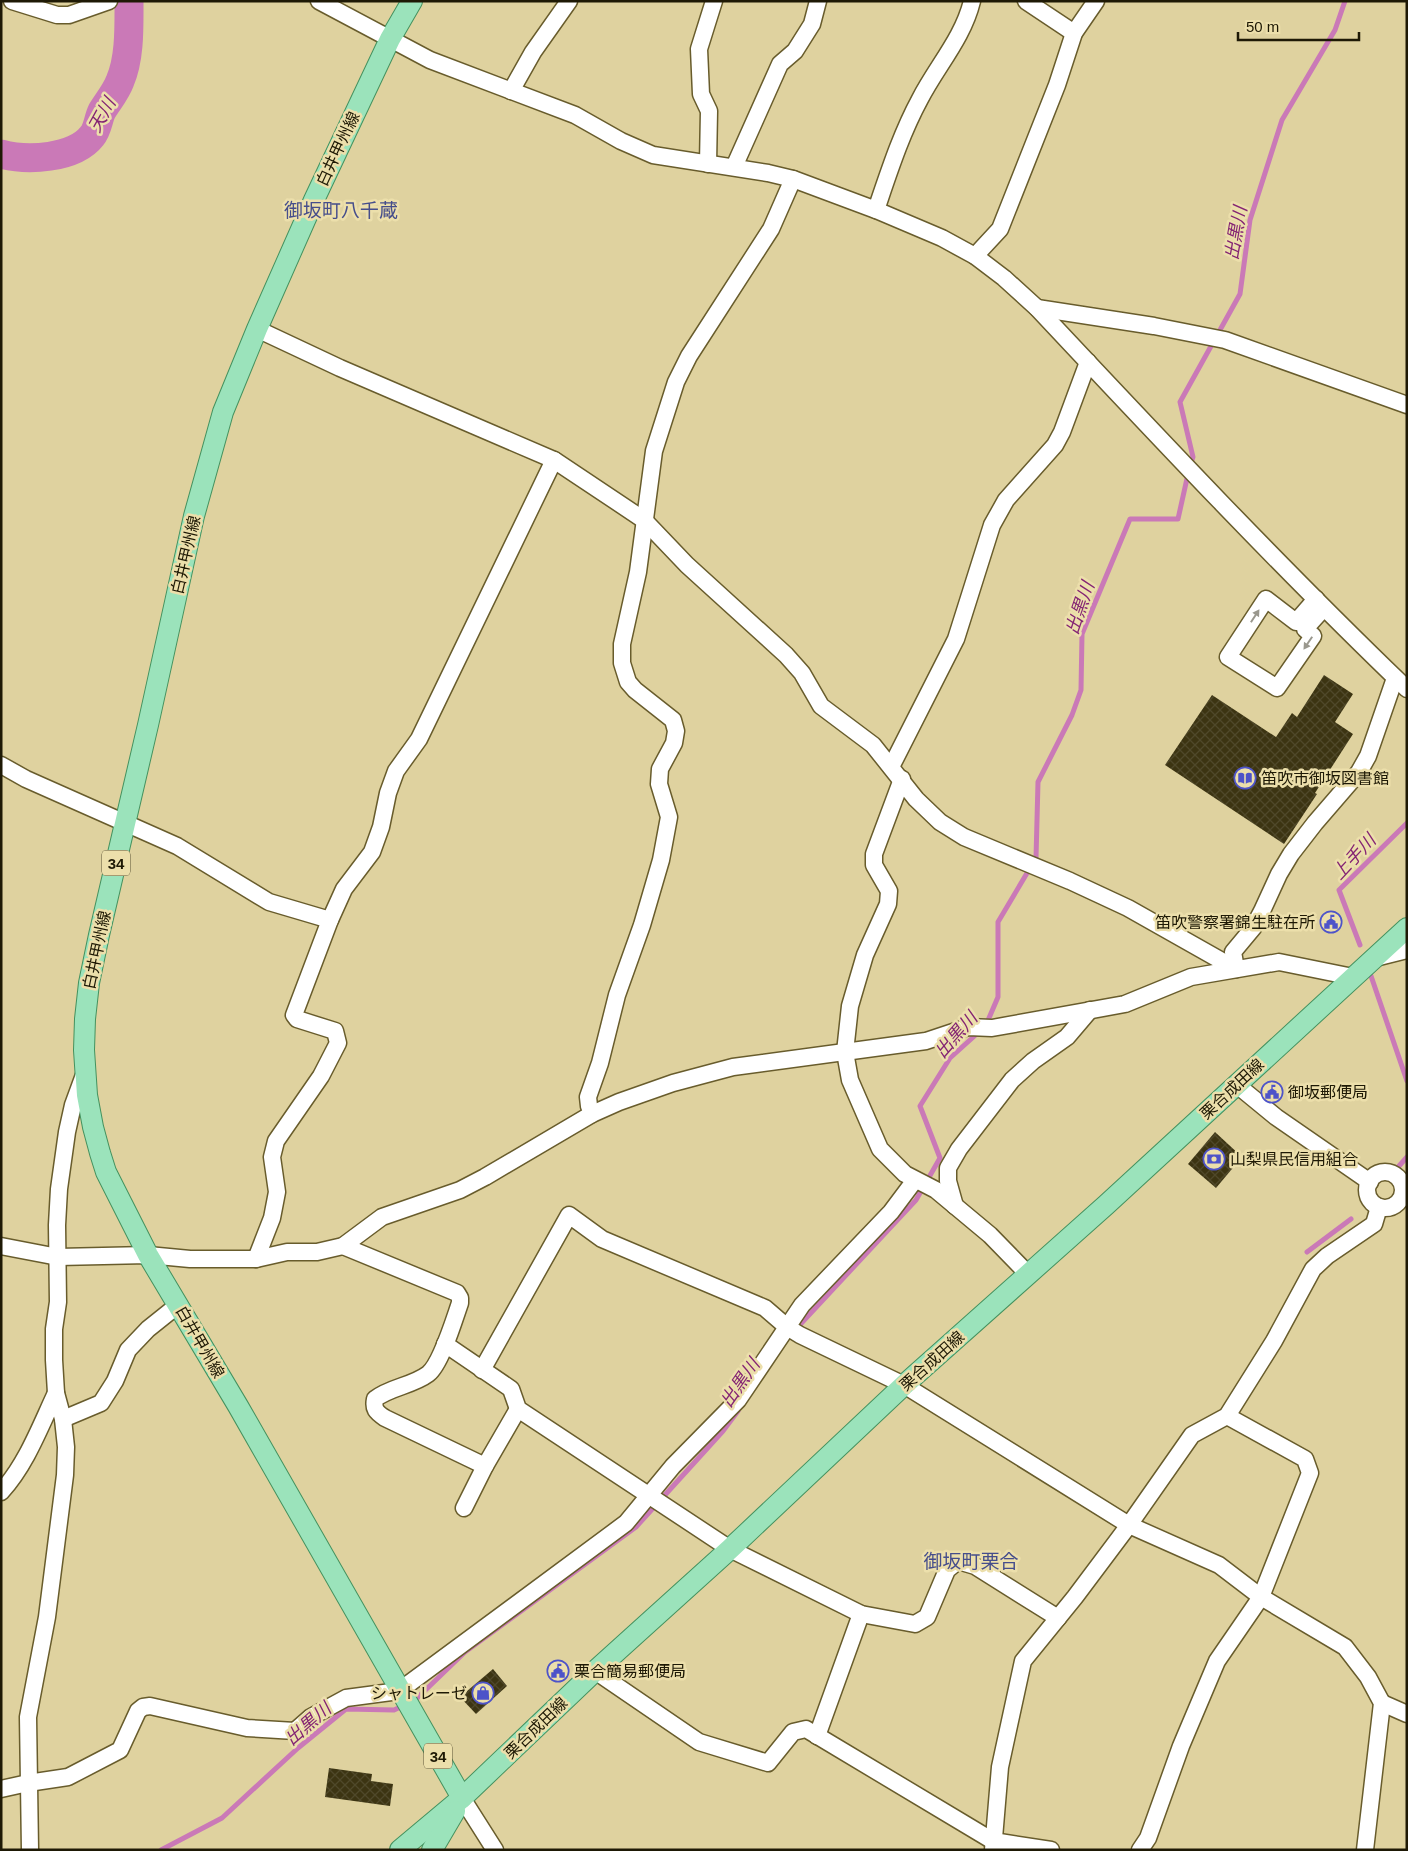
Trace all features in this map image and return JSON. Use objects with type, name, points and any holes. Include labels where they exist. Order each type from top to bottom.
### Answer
[{"type":"main road","name":"白井甲州線","points":[[412,1],[390,39],[314,200],[223,412],[207,466],[89,983],[85,1019],[85,1073],[93,1127],[106,1172],[148,1255],[462,1798]]},
{"type":"main road","name":"栗合成田線","points":[[462,1798],[595,1671],[730,1549],[904,1386],[1237,1085],[1407,928]]},
{"type":"main road","points":[[400,1850],[462,1798]]},
{"type":"main road","points":[[432,1850],[462,1798]]},
{"type":"street","points":[[12,1],[57,15],[69,15],[106,2]]},
{"type":"street","points":[[319,1],[430,60],[575,115],[622,141],[653,155],[768,172],[793,179],[876,210],[942,238],[975,256],[1004,278],[1037,308],[1198,479],[1320,604],[1401,683],[1368,756],[1350,784],[1315,823],[1278,874],[1271,894],[1253,928],[1233,952],[1236,969]]},
{"type":"street","points":[[512,91],[533,52],[569,1]]},
{"type":"street","points":[[708,164],[709,112],[700,94],[699,49],[714,1]]},
{"type":"street","points":[[734,167],[780,64],[795,51],[812,24],[818,1]]},
{"type":"street","points":[[876,210],[901,137],[920,98],[960,34],[972,1]]},
{"type":"street","points":[[1026,1],[1074,33]]},
{"type":"street","points":[[975,256],[1000,229],[1057,86],[1074,33],[1096,1]]},
{"type":"street","points":[[592,1114],[588,1097],[600,1063],[617,994],[642,926],[653,888],[661,860],[669,817],[659,784],[660,769],[674,743],[676,731],[672,720],[628,682],[622,663],[622,644],[638,572],[654,450],[676,382],[689,356],[771,229],[793,179]]},
{"type":"street","points":[[1037,308],[1154,326],[1225,340],[1407,405]]},
{"type":"street","points":[[257,329],[340,368],[554,460],[644,520],[687,565],[786,655],[810,686],[814,696],[822,706],[873,745],[921,804],[940,822],[964,837],[1042,869],[1128,908],[1236,969]]},
{"type":"street","points":[[1028,1274],[990,1235],[934,1190],[905,1174],[880,1148],[850,1080],[845,1052],[850,1006],[865,955],[888,904],[889,891],[874,865],[874,854],[896,773],[956,639],[992,525],[1006,500],[1055,445],[1062,432],[1088,362]]},
{"type":"street","points":[[256,1259],[272,1218],[277,1192],[272,1157],[276,1141],[321,1076],[338,1043],[335,1031],[297,1019],[294,1015],[330,920],[344,889],[372,852],[381,827],[388,793],[396,771],[418,738],[554,460]]},
{"type":"street","points":[[1266,599],[1296,622],[1320,604],[1304,629],[1313,636],[1277,688],[1228,657],[1266,599]]},
{"type":"street","points":[[1,765],[26,779],[177,846],[269,902],[330,920]]},
{"type":"street","points":[[1375,958],[1407,950]]},
{"type":"street","points":[[1,1246],[58,1257],[148,1255],[190,1259],[256,1259],[287,1252],[316,1252],[343,1246],[382,1217],[460,1190],[592,1114],[619,1102],[733,1067],[926,1041],[971,1027],[992,1028],[1125,1004],[1191,977],[1279,962],[1353,977]]},
{"type":"street","points":[[955,1206],[948,1180],[948,1168],[959,1150],[1012,1080],[1033,1061],[1067,1037],[1090,1010]]},
{"type":"street","points":[[30,1850],[28,1717],[48,1617],[65,1475],[66,1447],[56,1394],[54,1329],[58,1302],[57,1225],[63,1156],[73,1105],[85,1073]]},
{"type":"street","points":[[1237,1085],[1276,1117],[1370,1182]]},
{"type":"street","points":[[1385,1172],[1397,1176],[1401,1181],[1403,1193],[1401,1199],[1392,1207],[1379,1208],[1368,1197],[1370,1182],[1373,1176],[1385,1172]]},
{"type":"street","points":[[1,1790],[28,1783],[68,1777],[120,1750],[138,1711],[143,1707],[150,1706],[247,1728],[294,1731],[311,1717],[346,1698],[401,1693],[626,1523],[674,1466],[738,1400],[794,1331],[802,1305],[891,1212],[915,1180]]},
{"type":"street","points":[[993,1845],[1000,1767],[1023,1661],[1129,1525],[1192,1435],[1227,1416],[1274,1341],[1313,1269],[1327,1256],[1374,1224],[1379,1208]]},
{"type":"street","points":[[482,1370],[569,1215],[602,1240],[765,1308],[794,1331],[904,1386],[1129,1525],[1218,1565],[1261,1597],[1345,1647],[1368,1677],[1382,1703],[1365,1850]]},
{"type":"street","points":[[343,1246],[457,1293],[460,1298],[460,1304],[437,1361],[429,1373],[408,1384],[383,1393],[375,1399],[374,1407],[385,1418],[484,1466]]},
{"type":"street","points":[[62,1419],[101,1403],[116,1381],[128,1350],[148,1329],[178,1305]]},
{"type":"street","points":[[444,1344],[511,1389],[518,1409],[730,1549],[861,1614],[915,1624],[927,1617],[947,1570],[958,1561],[975,1566],[1058,1618]]},
{"type":"street","points":[[1,1492],[11,1482],[56,1394]]},
{"type":"street","points":[[464,1508],[484,1466],[518,1409]]},
{"type":"street","points":[[1140,1850],[1148,1838],[1181,1746],[1217,1661],[1261,1597],[1310,1473],[1305,1459],[1227,1416]]},
{"type":"street","points":[[817,1736],[861,1614]]},
{"type":"street","points":[[595,1671],[699,1742],[768,1763],[793,1732],[806,1729],[993,1845],[1051,1850]]},
{"type":"street","points":[[1382,1703],[1407,1714]]},
{"type":"street","points":[[462,1798],[495,1850]]},
{"type":"building","points":[[1324,675],[1353,694],[1335,722],[1353,734],[1284,844],[1165,765],[1212,695],[1276,737],[1292,713],[1297,717]]},
{"type":"building","points":[[1215,1132],[1242,1157],[1216,1188],[1188,1164]]},
{"type":"building","points":[[493,1669],[507,1686],[476,1714],[460,1697]]},
{"type":"building","points":[[329,1768],[372,1774],[371,1781],[393,1784],[390,1806],[325,1797]]},
{"type":"waterway","name":"天川","points":[[1,154],[24,157],[62,154],[74,150],[92,136],[102,111],[120,81],[126,62],[129,1]]},
{"type":"waterway","name":"出黒川","points":[[1190,466],[1193,457],[1180,402],[1240,294],[1250,220],[1282,120],[1335,30],[1345,1]]},
{"type":"waterway","name":"出黒川","points":[[986,1025],[998,997],[998,922],[1036,858],[1038,782],[1072,715],[1081,690],[1082,634],[1130,519],[1178,519],[1188,474]]},
{"type":"waterway","name":"上手川","points":[[1360,945],[1339,890],[1407,823]]},
{"type":"waterway","name":"上手川","points":[[1370,973],[1407,1081]]},
{"type":"waterway","name":"出黒川","points":[[795,1330],[916,1200],[940,1158],[920,1106],[950,1058],[980,1031]]},
{"type":"waterway","name":"上手川","points":[[1399,1166],[1407,1157]]},
{"type":"waterway","name":"上手川","points":[[1307,1252],[1351,1219]]},
{"type":"waterway","name":"出黒川","points":[[413,1702],[465,1652],[636,1527],[723,1431],[738,1411]]},
{"type":"waterway","name":"出黒川","points":[[161,1850],[222,1818],[298,1748],[346,1709],[394,1710],[405,1705]]},
{"type":"place","name":"笛吹市御坂図書館","points":[[1245,778]]},
{"type":"place","name":"笛吹警察署錦生駐在所","points":[[1331,922]]},
{"type":"place","name":"御坂郵便局","points":[[1272,1092]]},
{"type":"place","name":"山梨県民信用組合","points":[[1214,1159]]},
{"type":"place","name":"栗合簡易郵便局","points":[[558,1671]]},
{"type":"place","name":"シャトレーゼ","points":[[483,1693]]},
{"type":"district","name":"御坂町八千蔵","points":[[341,210]]},
{"type":"district","name":"御坂町栗合","points":[[971,1561]]}]
